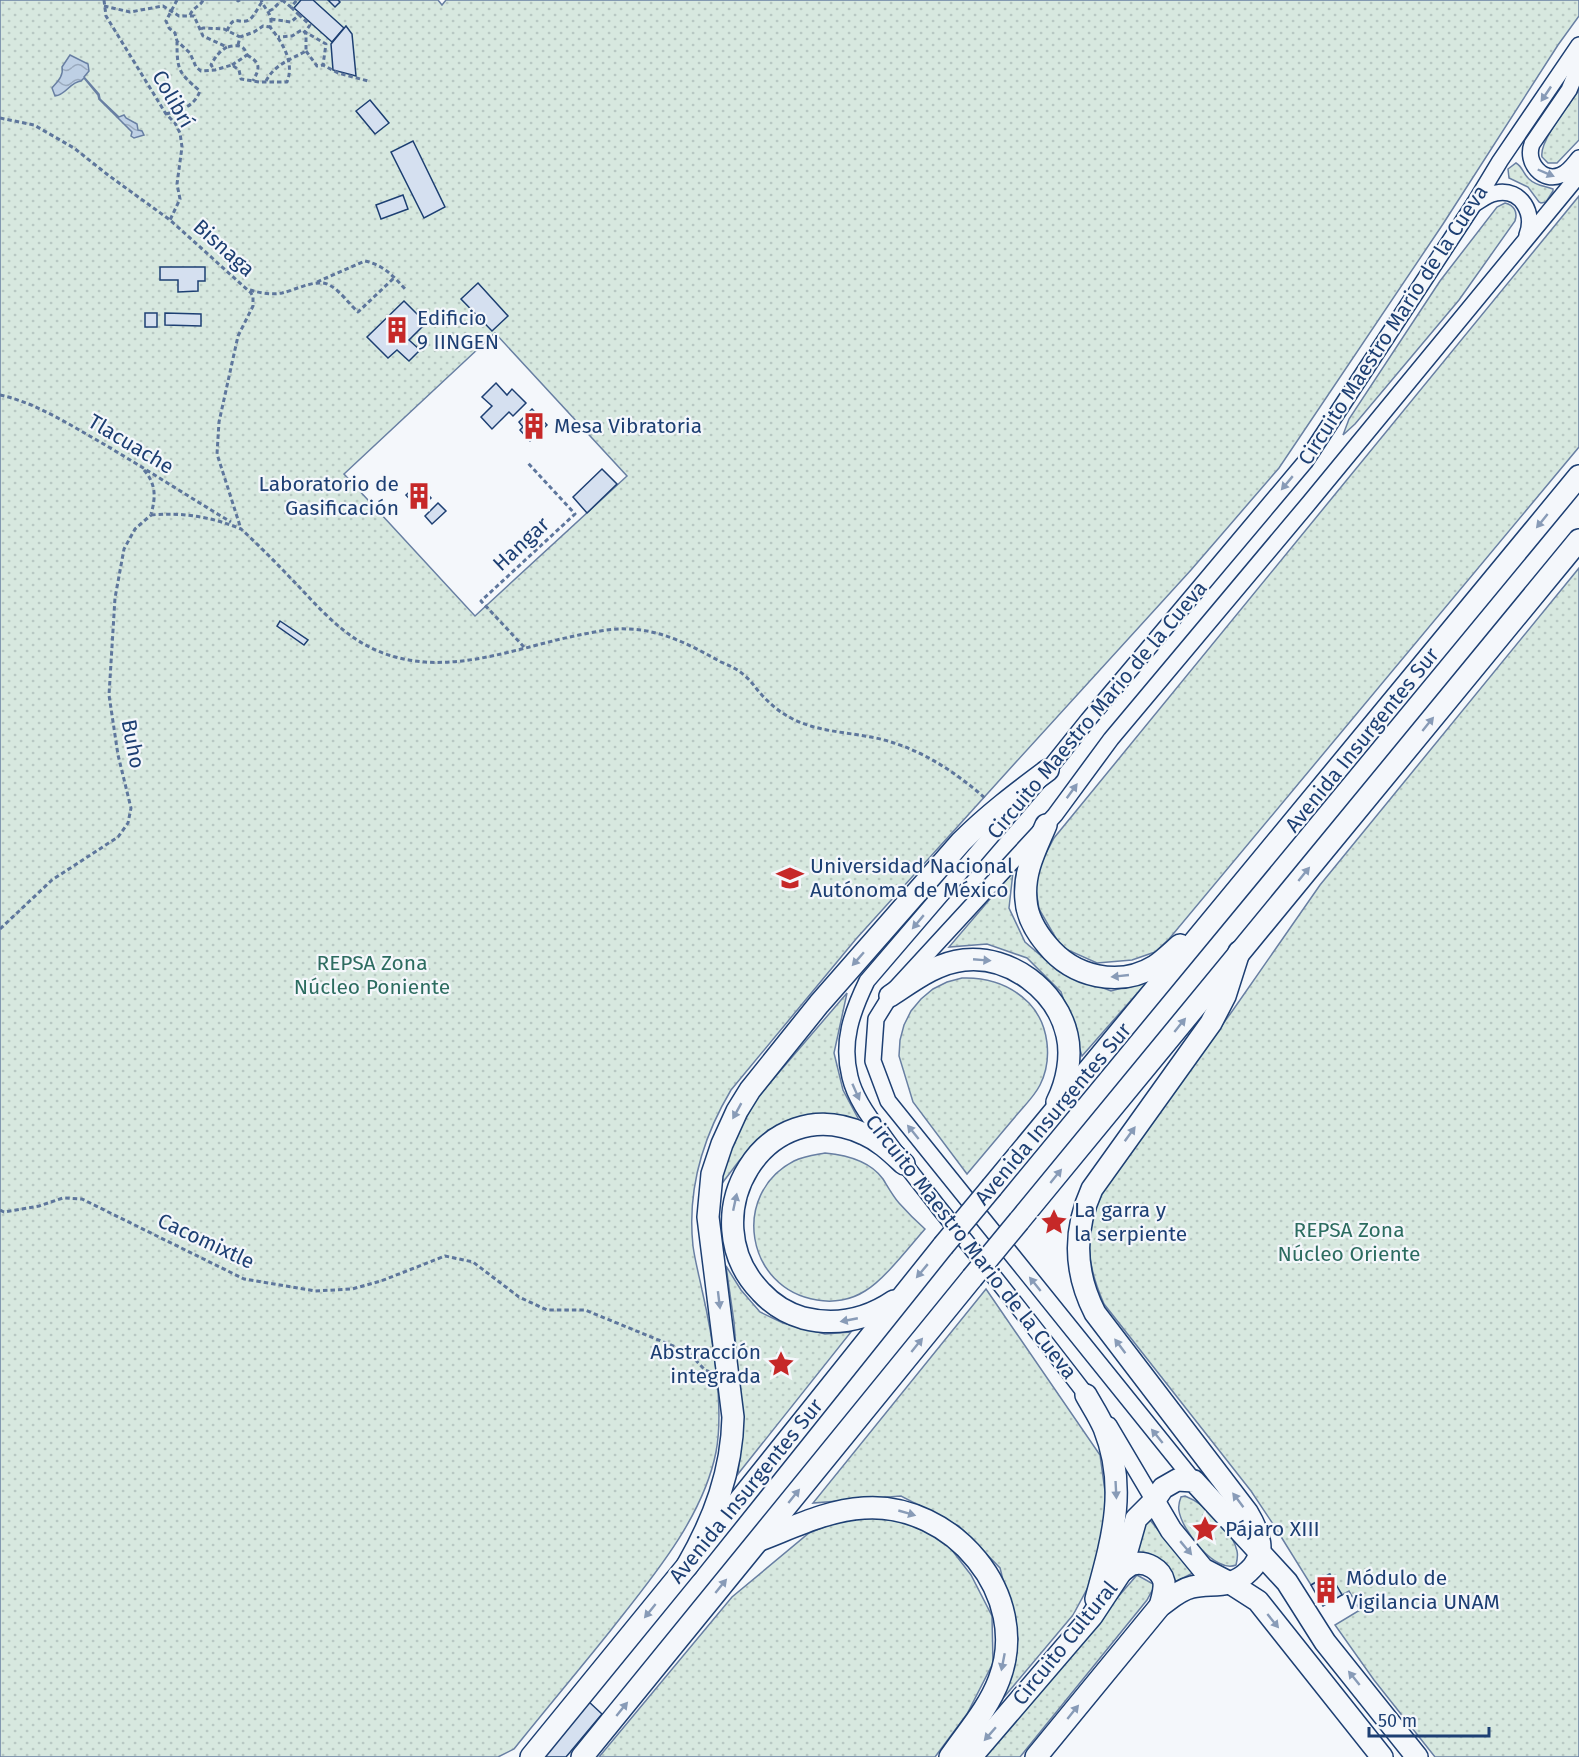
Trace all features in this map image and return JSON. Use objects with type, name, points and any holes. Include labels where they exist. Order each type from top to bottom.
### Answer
[{"type":"main road","name":"Avenida Insurgentes Sur","points":[[531,1757],[902,1296],[1579,476]]},
{"type":"main road","name":"Avenida Insurgentes Sur","points":[[582,1757],[1239,952],[1579,540]]},
{"type":"main road","points":[[687,1566],[712,1517],[729,1465],[733,1433],[708,1210],[712,1174],[736,1111],[750,1090],[819,1004],[961,842],[997,808],[1048,770]]},
{"type":"main road","points":[[1046,825],[1028,868],[1025,888],[1027,909],[1034,927],[1053,953],[1070,966],[1090,974],[1101,977],[1124,976],[1155,966],[1234,896]]},
{"type":"main road","points":[[1036,1757],[1160,1606],[1192,1587],[1230,1583],[1254,1567],[1261,1553],[1257,1532],[1247,1512],[1095,1313],[1082,1283],[1079,1258],[1081,1216],[1092,1190],[1211,1023],[1225,996],[1239,952]]},
{"type":"main road","points":[[891,996],[930,970],[961,960],[974,959],[988,960],[1007,966],[1037,985],[1058,1010],[1069,1045],[1063,1090],[1045,1124]]},
{"type":"main road","points":[[902,1296],[876,1311],[850,1320],[828,1322],[794,1315],[765,1297],[747,1275],[735,1250],[732,1221],[737,1190],[748,1167],[771,1142],[791,1131],[816,1125],[853,1129],[874,1139],[904,1164]]},
{"type":"main road","points":[[1086,1395],[1104,1427],[1113,1460],[1117,1493],[1114,1527],[1092,1616]]},
{"type":"main road","name":"Circuito Cultural","points":[[971,1757],[1092,1616],[1121,1572],[1136,1519],[1163,1488],[1178,1480],[1194,1481]]},
{"type":"main road","name":"Circuito Maestro Mario de la Cueva","points":[[1194,1481],[1287,1582],[1325,1642],[1417,1757]]},
{"type":"main road","name":"Circuito Maestro Mario de la Cueva","points":[[1154,1501],[1171,1530],[1203,1569],[1258,1601],[1382,1757]]},
{"type":"main road","points":[[758,1541],[835,1512],[867,1507],[907,1512],[930,1521],[946,1530],[965,1547],[987,1574],[999,1599],[1004,1624],[1005,1651],[999,1680],[987,1704],[950,1757]]},
{"type":"main road","points":[[1121,1572],[1132,1564],[1145,1563],[1157,1570],[1164,1582],[1160,1606]]},
{"type":"street","name":"Circuito Maestro Mario de la Cueva","points":[[1154,1501],[1112,1429],[862,1108],[850,1079],[846,1053],[848,1029],[867,981],[1048,770],[1305,462],[1500,161],[1579,45]]},
{"type":"street","points":[[1579,52],[1569,90],[1532,144],[1530,153],[1535,167],[1548,176],[1555,177],[1563,174],[1579,158]]},
{"type":"street","name":"Circuito Maestro Mario de la Cueva","points":[[1194,1481],[888,1101],[873,1061],[876,1019],[891,996],[1055,815],[1111,739],[1579,175]]},
{"type":"street","points":[[1474,204],[1496,193],[1504,192],[1519,198],[1525,204],[1530,220],[1530,228],[1523,243]]},
{"type":"path","name":"Colibrí","points":[[104,0],[106,16],[180,133],[182,147],[177,184],[180,200],[170,220]]},
{"type":"path","points":[[166,114],[186,109],[196,100],[200,91],[181,73],[175,33],[166,21],[177,0]]},
{"type":"path","points":[[190,15],[203,0]]},
{"type":"path","points":[[269,11],[282,0],[310,25],[305,32],[306,51],[316,66],[323,65],[338,73],[369,81]]},
{"type":"path","points":[[291,7],[297,0]]},
{"type":"path","points":[[232,65],[239,70],[241,79],[287,81],[289,78],[288,59],[270,27],[269,11],[261,1]]},
{"type":"path","points":[[227,31],[232,22],[250,18],[261,1]]},
{"type":"path","points":[[104,6],[130,12],[163,6],[179,16],[194,16],[202,36],[227,47]]},
{"type":"path","points":[[271,19],[291,22],[299,15]]},
{"type":"path","points":[[201,29],[218,28],[240,37],[263,26],[270,27]]},
{"type":"path","points":[[278,38],[292,36],[300,30],[326,44],[323,65]]},
{"type":"path","points":[[238,45],[240,37]]},
{"type":"path","points":[[177,40],[190,53],[196,67],[201,71],[232,65],[247,55]]},
{"type":"path","points":[[215,70],[211,64],[222,50],[227,47],[242,46],[259,67],[253,81]]},
{"type":"path","points":[[266,81],[272,71],[288,59],[306,51]]},
{"type":"path","name":"Bisnaga","points":[[0,118],[34,125],[74,148],[170,220],[253,297],[254,301],[238,336],[219,422],[217,454],[241,528]]},
{"type":"path","points":[[248,290],[274,294],[300,288],[365,261],[380,265],[406,290]]},
{"type":"path","points":[[315,283],[331,285],[357,312],[394,277]]},
{"type":"path","name":"Tlacuache","points":[[0,394],[26,402],[41,410],[241,528]]},
{"type":"path","name":"Hangar","points":[[524,647],[481,601],[576,514],[528,462]]},
{"type":"path","points":[[141,467],[152,481],[155,492],[151,515],[194,515],[241,528],[339,628],[378,652],[405,660],[437,662],[474,659],[612,629],[647,630],[677,639],[734,668],[745,676],[768,702],[791,718],[816,728],[873,737],[937,761],[997,808]]},
{"type":"path","name":"Buho","points":[[0,929],[52,880],[118,837],[128,823],[129,801],[118,755],[109,695],[115,598],[124,549],[135,529],[151,515]]},
{"type":"path","name":"Cacomixtle","points":[[0,1210],[4,1212],[39,1206],[63,1198],[82,1199],[244,1279],[315,1291],[352,1289],[381,1281],[445,1256],[473,1262],[519,1297],[547,1310],[585,1310],[688,1352],[705,1370],[728,1379]]},
{"type":"green space","name":"REPSA Zona Núcleo Poniente","points":[[0,0],[438,0],[442,5],[446,0],[1579,0],[1579,16],[1279,468],[1191,570],[856,939],[731,1090],[705,1145],[692,1205],[693,1246],[712,1340],[719,1401],[718,1442],[709,1476],[688,1524],[659,1568],[514,1749],[498,1757],[0,1757]],"holes":[[[495,333],[627,476],[475,616],[344,474]]]},
{"type":"green space","points":[[1579,90],[1579,140],[1557,163],[1548,163],[1542,157],[1545,142]]},
{"type":"green space","points":[[1516,163],[1532,181],[1553,189],[1546,202],[1539,202],[1528,187],[1509,178],[1508,169]]},
{"type":"green space","points":[[1579,196],[1579,447],[1169,939],[1155,952],[1132,960],[1097,963],[1061,947],[1039,909],[1034,876],[1054,838]]},
{"type":"green space","points":[[1505,203],[1514,209],[1515,221],[1459,300],[1355,424],[1343,435],[1349,419],[1440,281],[1497,207]]},
{"type":"green space","name":"REPSA Zona Núcleo Oriente","points":[[1579,568],[1579,1757],[1435,1757],[1374,1680],[1335,1625],[1360,1610],[1349,1591],[1342,1595],[1329,1574],[1311,1585],[1251,1491],[1104,1304],[1090,1260],[1090,1232],[1097,1204],[1104,1188],[1320,885]]},
{"type":"green space","points":[[1013,872],[1009,908],[1025,942],[1059,971],[1111,991],[1148,981],[1082,1056],[1061,992],[1027,958],[987,944],[949,947]]},
{"type":"green space","points":[[962,978],[990,980],[1022,996],[1036,1011],[1041,1021],[1048,1053],[1044,1075],[1038,1089],[967,1174],[913,1102],[899,1056],[904,1025],[911,1011],[933,989]]},
{"type":"green space","points":[[847,993],[834,1053],[843,1090],[859,1120],[817,1115],[768,1130],[739,1161],[717,1190],[735,1138],[757,1098]]},
{"type":"green space","points":[[825,1153],[850,1157],[872,1168],[883,1179],[899,1203],[925,1229],[872,1286],[854,1297],[836,1301],[817,1300],[793,1292],[774,1278],[762,1260],[755,1239],[754,1217],[761,1195],[774,1176],[798,1159]]},
{"type":"green space","points":[[726,1266],[741,1290],[760,1312],[783,1323],[825,1334],[851,1332],[738,1474],[742,1427],[734,1322]]},
{"type":"green space","points":[[986,1289],[1100,1455],[1108,1513],[1100,1565],[1073,1615],[994,1707],[1018,1639],[1000,1568],[959,1526],[901,1496],[813,1503]]},
{"type":"green space","points":[[1185,1496],[1209,1511],[1230,1534],[1237,1551],[1236,1565],[1228,1566],[1219,1563],[1193,1539],[1179,1511],[1181,1497]]},
{"type":"green space","points":[[889,1514],[942,1537],[971,1575],[992,1616],[993,1663],[967,1714],[935,1757],[599,1757],[732,1597],[809,1533],[847,1518]]},
{"type":"green space","points":[[1150,1520],[1193,1573],[1175,1582],[1170,1570],[1156,1557],[1137,1554],[1142,1521]]},
{"type":"green space","points":[[1137,1575],[1155,1585],[1147,1600],[1020,1757],[979,1757]]},
{"type":"water","points":[[70,55],[88,64],[89,71],[84,77],[99,94],[100,99],[119,117],[124,115],[137,124],[138,130],[144,135],[134,138],[131,136],[132,132],[99,99],[84,78],[55,96],[52,88],[60,79],[62,67]]},
{"type":"building","points":[[301,0],[313,0],[344,28],[332,42],[294,8]]},
{"type":"building","points":[[328,0],[338,0],[340,2],[335,7]]},
{"type":"building","points":[[346,26],[352,34],[356,76],[333,70],[331,44]]},
{"type":"building","points":[[370,100],[389,123],[375,134],[356,111]]},
{"type":"building","points":[[413,141],[445,207],[424,218],[391,152]]},
{"type":"building","points":[[403,195],[408,209],[381,219],[376,205]]},
{"type":"building","points":[[160,267],[205,267],[205,281],[198,281],[198,291],[178,292],[178,280],[160,280]]},
{"type":"building","points":[[478,283],[508,316],[492,331],[461,299]]},
{"type":"building","name":"Edificio 9 IINGEN","points":[[404,301],[426,323],[409,340],[420,350],[409,361],[397,350],[388,358],[367,337]]},
{"type":"building","points":[[145,313],[157,313],[157,327],[145,327]]},
{"type":"building","points":[[165,313],[201,314],[201,326],[165,325]]},
{"type":"building","points":[[496,383],[507,395],[512,389],[526,403],[513,416],[509,412],[492,429],[481,417],[492,406],[482,397]]},
{"type":"building","name":"Mesa Vibratoria","points":[[532,409],[547,425],[530,441],[520,430],[523,427],[519,422]]},
{"type":"building","points":[[602,469],[617,484],[587,513],[573,497]]},
{"type":"building","name":"Laboratorio de Gasificación","points":[[418,484],[431,498],[419,509],[406,495]]},
{"type":"building","points":[[438,503],[446,511],[432,524],[425,516]]},
{"type":"building","points":[[280,621],[308,640],[304,645],[277,626]]},
{"type":"building","name":"Módulo de Vigilancia UNAM","points":[[1330,1574],[1342,1595],[1323,1606],[1311,1585]]},
{"type":"building","points":[[588,1701],[602,1714],[566,1757],[541,1757]]},
{"type":"place","name":"Edificio 9 IINGEN","points":[[397,330]]},
{"type":"place","name":"Mesa Vibratoria","points":[[534,426]]},
{"type":"place","name":"Laboratorio de Gasificación","points":[[419,496]]},
{"type":"place","name":"Universidad Nacional Autónoma de México","points":[[790,878]]},
{"type":"place","name":"La garra y la serpiente","points":[[1054,1222]]},
{"type":"place","name":"Abstracción integrada","points":[[781,1364]]},
{"type":"place","name":"Pájaro XIII","points":[[1205,1529]]},
{"type":"place","name":"Módulo de Vigilancia UNAM","points":[[1326,1590]]}]
